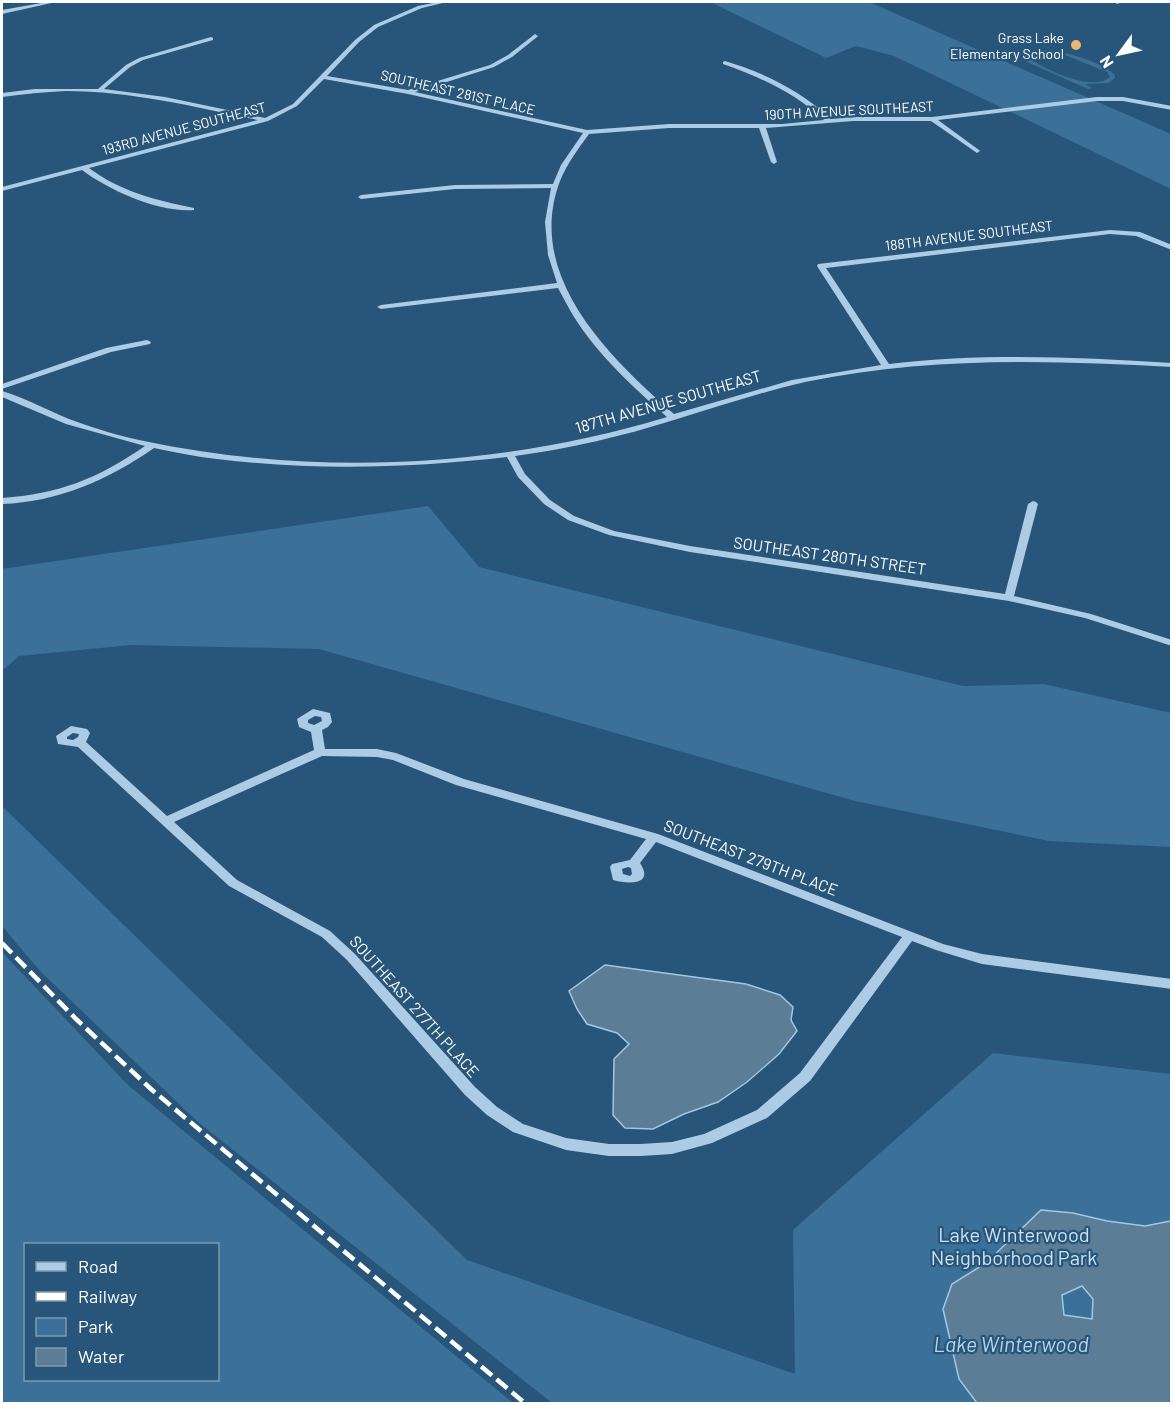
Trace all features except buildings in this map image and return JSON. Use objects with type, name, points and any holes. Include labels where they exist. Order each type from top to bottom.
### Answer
[{"type":"street","points":[[2,12],[53,2]]},
{"type":"street","name":"193RD AVENUE SOUTHEAST","points":[[2,189],[266,120],[295,105],[357,41],[376,26],[411,10],[444,2]]},
{"type":"street","points":[[408,92],[492,66],[510,56],[534,36]]},
{"type":"street","points":[[101,89],[128,66],[141,59],[211,39]]},
{"type":"street","points":[[725,63],[756,73],[784,87],[814,106],[829,121]]},
{"type":"street","name":"SOUTHEAST 281ST PLACE","points":[[324,76],[408,92],[587,132]]},
{"type":"street","points":[[2,95],[51,89],[101,89],[144,95],[266,120]]},
{"type":"street","name":"190TH AVENUE SOUTHEAST","points":[[587,132],[669,126],[762,126],[829,121],[932,119],[1014,107],[1111,99],[1172,108]]},
{"type":"street","points":[[932,119],[977,151]]},
{"type":"street","points":[[762,126],[774,162]]},
{"type":"street","points":[[587,132],[565,164],[555,186],[547,222],[548,236],[561,285],[591,338],[615,365],[672,418]]},
{"type":"street","points":[[84,168],[104,182],[129,193],[171,206],[192,209]]},
{"type":"street","points":[[361,197],[455,187],[555,186]]},
{"type":"street","name":"188TH AVENUE SOUTHEAST","points":[[886,366],[821,266],[1119,232],[1143,236],[1172,248]]},
{"type":"street","points":[[381,307],[561,285]]},
{"type":"street","points":[[2,387],[109,350],[147,342]]},
{"type":"street","name":"187TH AVENUE SOUTHEAST","points":[[2,394],[49,416],[97,432],[152,446],[210,456],[277,462],[352,464],[430,462],[510,455],[593,439],[783,385],[886,366],[1004,358],[1080,359],[1172,365]]},
{"type":"street","points":[[2,501],[38,498],[90,483],[111,473],[152,446]]},
{"type":"street","name":"SOUTHEAST 280TH STREET","points":[[510,455],[521,475],[547,502],[571,518],[612,533],[690,549],[1009,598],[1088,616],[1172,643]]},
{"type":"street","points":[[1009,598],[1033,504]]},
{"type":"street","points":[[165,822],[320,752],[316,728]]},
{"type":"street","name":"SOUTHEAST 277TH PLACE","points":[[79,742],[233,883],[326,934],[351,957],[470,1091],[492,1111],[518,1128],[566,1144],[609,1150],[672,1148],[723,1133],[762,1114],[805,1077],[909,936]]},
{"type":"street","name":"SOUTHEAST 279TH PLACE","points":[[320,752],[359,751],[396,757],[460,782],[654,837],[909,936],[982,959],[1172,984]]},
{"type":"street","points":[[633,864],[654,837]]},
{"type":"green space","points":[[710,2],[869,2],[1171,134],[1171,189],[894,56],[856,46],[826,58]]},
{"type":"green space","points":[[1041,50],[1070,54],[1100,65],[1115,75],[1115,78],[1108,83],[1085,84],[1092,88],[1088,89],[1027,62],[1026,55]],"holes":[[[1041,53],[1065,55],[1107,72],[1110,77],[1102,81],[1082,81],[1050,70],[1033,61],[1032,56]]]},
{"type":"green space","points":[[428,506],[479,567],[963,686],[1044,684],[1171,713],[1171,847],[1049,841],[855,801],[319,649],[131,645],[19,656],[2,671],[2,569]]},
{"type":"green space","name":"Lake Winterwood Neighborhood Park","points":[[2,806],[467,1260],[795,1374],[793,1230],[993,1053],[1171,1074],[1171,1403],[552,1403],[198,1122],[40,971],[2,926]]},
{"type":"green space","points":[[2,952],[128,1085],[513,1403],[4,1403],[2,1399]]},
{"type":"water","points":[[605,965],[746,984],[780,995],[793,1007],[791,1020],[797,1031],[779,1054],[747,1082],[718,1102],[684,1114],[653,1129],[625,1128],[613,1115],[614,1059],[629,1044],[617,1033],[587,1024],[569,991]]},
{"type":"water","name":"Lake Winterwood","points":[[1041,1210],[1073,1213],[1107,1221],[1145,1226],[1171,1221],[1171,1403],[977,1403],[959,1379],[943,1309],[952,1284],[986,1263]],"holes":[[[1082,1286],[1093,1299],[1092,1319],[1064,1315],[1062,1295]]]},
{"type":"railway","points":[[2,943],[76,1019],[151,1089],[526,1404]]},
{"type":"place","name":"Grass Lake Elementary School","points":[[1076,45]]}]
